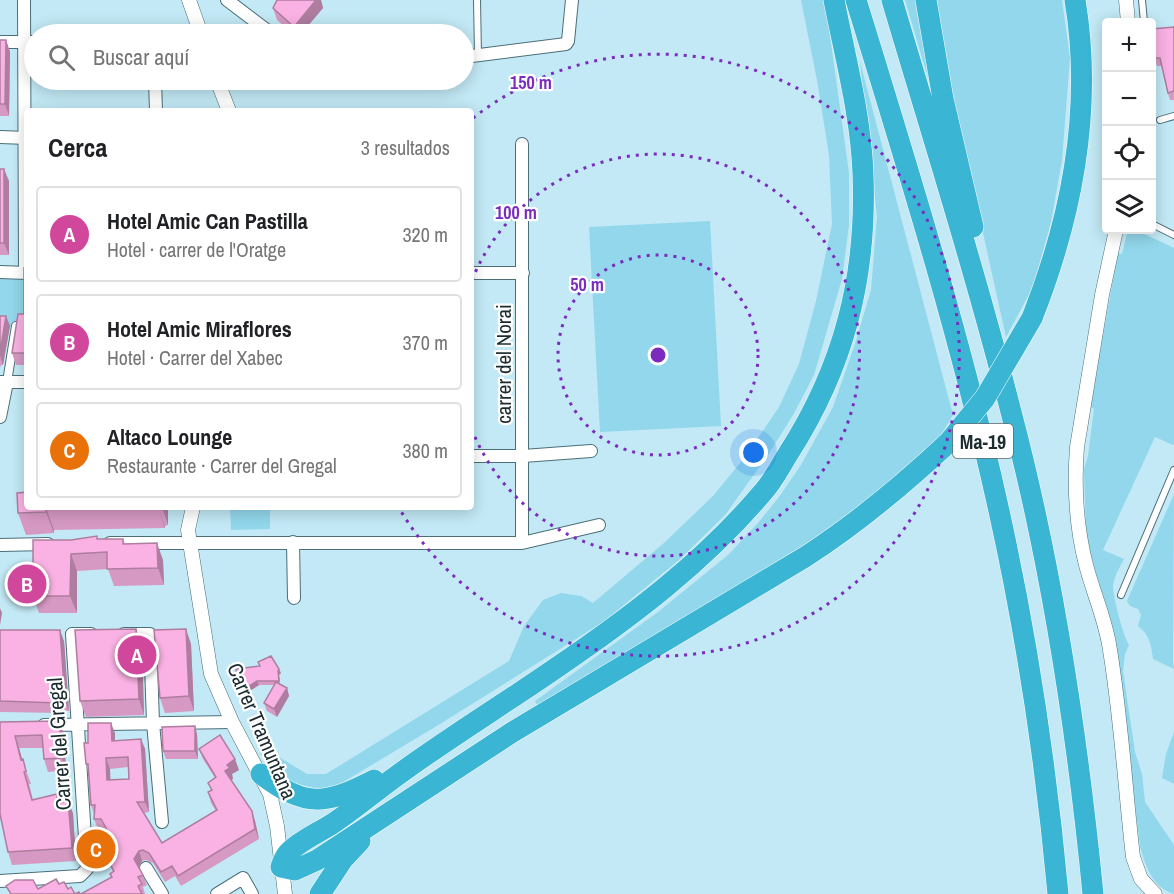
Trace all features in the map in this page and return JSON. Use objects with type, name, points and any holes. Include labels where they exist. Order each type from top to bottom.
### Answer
[{"type":"highway","points":[[834,0],[854,105],[863,171],[863,227],[857,283],[849,322],[835,364],[800,435],[765,490],[719,540],[678,578],[587,647],[425,754],[334,823],[291,851],[281,867],[295,870],[307,866],[511,733],[844,532],[882,503],[949,442],[985,398],[1032,318],[1058,246],[1076,162],[1082,78],[1081,44],[1075,0]]},
{"type":"highway","name":"Ma-19","points":[[856,0],[958,346],[998,504],[1029,667],[1058,894]]},
{"type":"highway","name":"Ma-19","points":[[892,0],[1011,408],[1047,574],[1078,762],[1093,894]]},
{"type":"highway","points":[[926,0],[943,99],[976,238],[979,294]]},
{"type":"highway","points":[[261,774],[298,797],[325,799],[350,792],[425,754]]},
{"type":"highway","points":[[320,894],[354,846],[416,795]]},
{"type":"street","points":[[24,0],[27,24]]},
{"type":"street","points":[[189,0],[197,24]]},
{"type":"street","points":[[227,0],[259,24]]},
{"type":"street","points":[[474,56],[566,44],[572,0]]},
{"type":"street","points":[[1126,0],[1128,18]]},
{"type":"street","points":[[0,42],[24,42]]},
{"type":"street","points":[[27,108],[28,90]]},
{"type":"street","points":[[155,90],[156,108]]},
{"type":"street","points":[[221,90],[228,108]]},
{"type":"street","points":[[0,137],[24,138]]},
{"type":"street","name":"carrer del Norai","points":[[522,144],[523,456]]},
{"type":"street","points":[[1115,234],[1102,295],[1077,447],[1077,504],[1086,566],[1103,616],[1111,655],[1133,857],[1141,879],[1155,894]]},
{"type":"street","points":[[0,272],[24,273]]},
{"type":"street","points":[[474,273],[523,273]]},
{"type":"street","points":[[0,417],[4,382],[16,326]]},
{"type":"street","points":[[4,382],[24,382]]},
{"type":"street","points":[[474,456],[523,456],[591,451]]},
{"type":"street","points":[[522,543],[523,456]]},
{"type":"street","name":"Carrer Tramuntana","points":[[192,510],[188,530],[211,674],[232,722],[261,774],[274,807],[285,894]]},
{"type":"street","points":[[94,543],[522,543],[599,525]]},
{"type":"street","points":[[293,542],[294,598]]},
{"type":"street","points":[[0,545],[59,544]]},
{"type":"street","name":"Carrer del Gregal","points":[[0,881],[80,876],[87,869],[72,634],[150,634],[153,723]]},
{"type":"street","points":[[33,726],[232,722]]},
{"type":"street","points":[[153,723],[162,822]]},
{"type":"street","points":[[146,868],[162,894]]},
{"type":"street","points":[[217,894],[243,878],[252,894]]},
{"type":"lane","points":[[477,0],[478,56]]},
{"type":"lane","points":[[1142,0],[1144,18]]},
{"type":"lane","points":[[1160,120],[1174,116]]},
{"type":"lane","points":[[1156,226],[1174,235]]},
{"type":"lane","points":[[1121,595],[1174,470]]},
{"type":"shaded area","points":[[801,0],[825,0],[849,173],[849,225],[842,279],[814,375],[768,455],[725,515],[679,560],[603,622],[335,787],[301,785],[274,770],[259,752],[266,746],[307,774],[326,774],[509,661],[524,626],[543,600],[561,593],[581,596],[593,603],[664,543],[713,496],[745,457],[779,407],[799,364],[816,301],[832,224],[829,155]]},
{"type":"shaded area","points":[[905,0],[917,0],[936,105]]},
{"type":"shaded area","points":[[934,0],[1062,0],[1070,58],[1062,160],[1051,222],[1033,287],[1006,337],[939,34]]},
{"type":"shaded area","points":[[860,62],[953,415],[941,435],[845,520],[539,708],[535,701],[658,612],[728,555],[779,497],[801,465],[833,407],[871,290],[877,217]]},
{"type":"shaded area","points":[[710,221],[721,426],[600,432],[589,227]]},
{"type":"shaded area","points":[[1127,234],[1144,234],[1174,248],[1174,443],[1173,445],[1155,437],[1103,550],[1124,559],[1113,586],[1119,616],[1129,645],[1125,654],[1123,671],[1135,752],[1142,774],[1145,802],[1174,845],[1174,894],[1166,891],[1155,881],[1140,846],[1115,637],[1086,532],[1084,469],[1088,456],[1094,409],[1090,407],[1118,253],[1122,254]]},
{"type":"shaded area","points":[[0,272],[24,273],[23,327],[0,326]]},
{"type":"shaded area","points":[[1174,494],[1174,669],[1153,659],[1151,645],[1138,626],[1141,615],[1138,609],[1130,606],[1127,601]]},
{"type":"shaded area","points":[[230,510],[270,510],[270,529],[231,530]]},
{"type":"shaded area","points":[[1174,732],[1174,784],[1162,778],[1166,754]]},
{"type":"building","points":[[277,0],[316,0],[296,24],[291,24],[273,8]]},
{"type":"building","points":[[1174,27],[1174,91],[1168,93],[1160,58],[1156,58],[1156,29]]},
{"type":"building","points":[[0,40],[6,40],[5,104],[0,104]]},
{"type":"building","points":[[0,169],[4,169],[4,243],[0,243]]},
{"type":"building","points":[[18,314],[24,314],[24,353],[12,353]]},
{"type":"building","points":[[0,316],[6,316],[0,352]]},
{"type":"building","points":[[24,492],[24,510],[46,510],[46,512],[18,513],[17,493]]},
{"type":"building","points":[[97,536],[97,539],[123,539],[123,544],[157,543],[158,568],[107,569],[107,552],[71,554],[70,596],[33,596],[33,540],[71,540]]},
{"type":"building","points":[[136,629],[139,699],[80,701],[75,630]]},
{"type":"building","points":[[186,629],[189,696],[160,698],[154,630]]},
{"type":"building","points":[[0,630],[60,630],[65,700],[58,701],[58,703],[0,701]]},
{"type":"building","points":[[271,656],[279,669],[279,681],[257,681],[243,690],[236,681],[236,669],[260,666],[258,662]]},
{"type":"building","points":[[276,682],[287,688],[274,709],[264,703]]},
{"type":"building","points":[[59,721],[62,758],[44,759],[42,735],[15,736],[21,760],[23,759],[26,771],[24,772],[32,800],[57,794],[57,803],[68,801],[72,848],[8,852],[0,814],[0,722]]},
{"type":"building","points":[[88,723],[111,723],[112,741],[141,739],[145,802],[137,802],[162,843],[217,810],[208,792],[212,790],[208,783],[216,777],[199,749],[220,735],[235,759],[227,765],[230,768],[225,771],[252,811],[255,829],[178,876],[172,866],[161,872],[149,853],[139,851],[134,859],[143,875],[138,877],[142,884],[138,886],[142,894],[81,894],[112,877],[110,874],[114,871],[110,864],[113,862],[103,844],[112,839],[101,819],[94,819],[95,805],[91,805],[84,743],[88,743]],"holes":[[[128,757],[129,779],[107,780],[106,758]]]},
{"type":"building","points":[[195,726],[195,751],[163,751],[162,727]]},
{"type":"building","points":[[56,879],[59,884],[64,882],[68,889],[71,887],[75,894],[11,894],[6,886],[15,880],[33,880],[38,889]]},
{"type":"place","name":"Hotel Amic Miraflores","points":[[27,584]]},
{"type":"place","name":"Hotel Amic Can Pastilla","points":[[137,655]]},
{"type":"place","name":"Altaco Lounge","points":[[96,849]]}]
